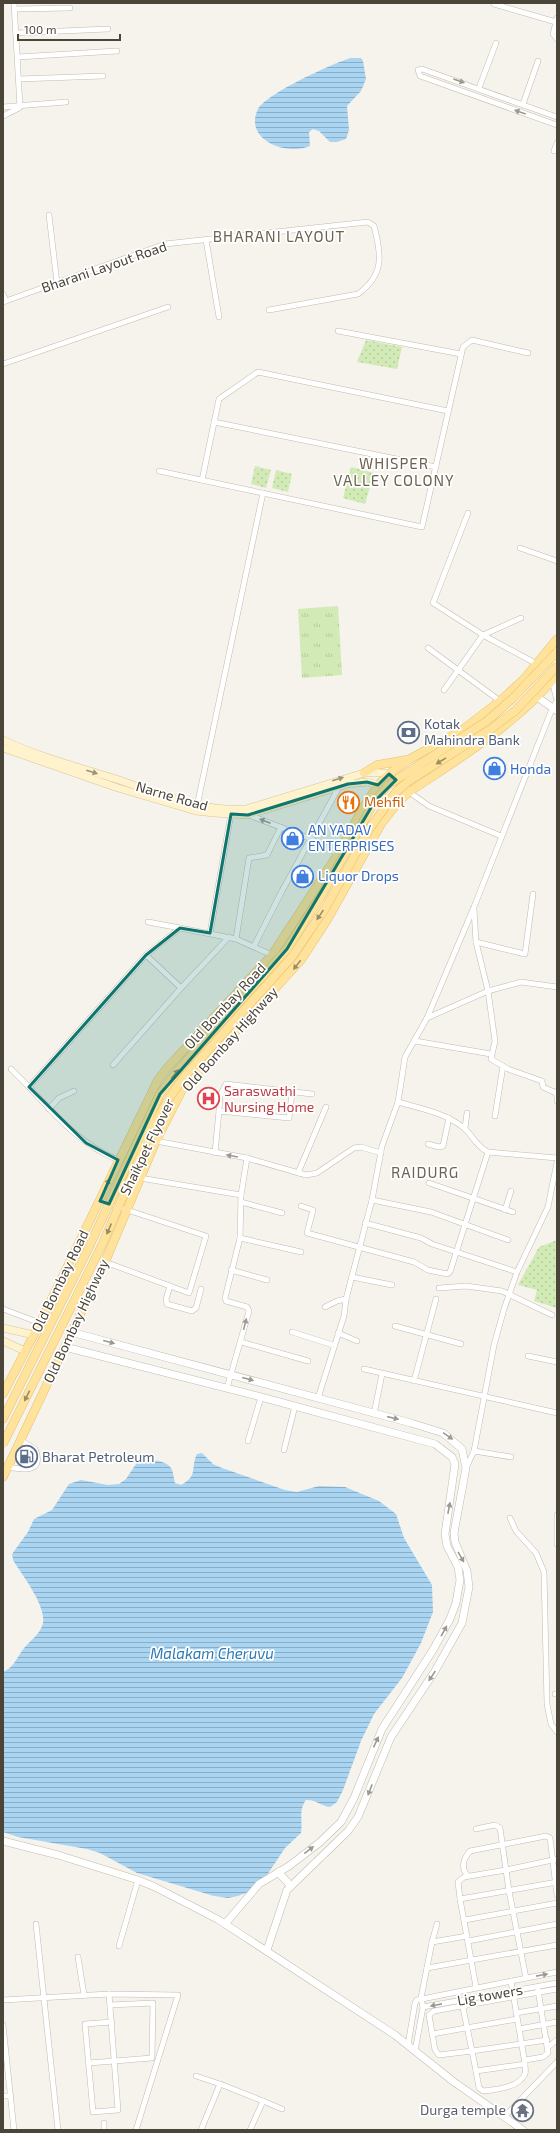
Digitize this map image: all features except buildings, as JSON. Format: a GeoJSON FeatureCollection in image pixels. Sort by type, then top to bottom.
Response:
{"type":"FeatureCollection","features":[{"type":"Feature","properties":{"kind":"main road"},"geometry":{"type":"LineString","coordinates":[[535,663],[557,639]]}},
{"type":"Feature","properties":{"kind":"main road","name":"Shaikpet Flyover"},"geometry":{"type":"LineString","coordinates":[[3,1419],[89,1247],[160,1094],[178,1070],[287,949],[321,896],[375,801],[388,785],[487,721],[512,699],[557,652]]}},
{"type":"Feature","properties":{"kind":"main road","name":"Old Bombay Road"},"geometry":{"type":"LineString","coordinates":[[3,1394],[40,1323],[158,1080],[168,1067],[272,956],[338,854],[363,808],[378,785],[408,760],[461,731],[500,701],[524,679],[535,663]]}},
{"type":"Feature","properties":{"kind":"main road","name":"Shaikpet Flyover"},"geometry":{"type":"LineString","coordinates":[[3,1444],[102,1244],[152,1129],[168,1100],[184,1077],[291,958],[326,907],[370,828],[396,792],[410,780],[491,729],[510,714],[557,666]]}},
{"type":"Feature","properties":{"kind":"main road","name":"Old Bombay Highway"},"geometry":{"type":"LineString","coordinates":[[3,1477],[104,1262],[156,1141],[182,1090],[301,960],[327,920],[381,824],[398,802],[409,792],[501,730],[537,697],[556,675]]}},
{"type":"Feature","properties":{"kind":"main road","name":"Narne Road"},"geometry":{"type":"LineString","coordinates":[[3,740],[61,762],[197,806],[228,810],[246,809],[349,776],[381,771],[390,774]]}},
{"type":"Feature","properties":{"kind":"main road","name":"Narne Road"},"geometry":{"type":"LineString","coordinates":[[3,748],[118,788],[196,810],[231,814],[248,814],[339,786],[366,782],[378,785]]}},
{"type":"Feature","properties":{"kind":"main road"},"geometry":{"type":"LineString","coordinates":[[364,773],[377,765],[408,760]]}},
{"type":"Feature","properties":{"kind":"main road"},"geometry":{"type":"LineString","coordinates":[[390,774],[409,792]]}},
{"type":"Feature","properties":{"kind":"main road"},"geometry":{"type":"LineString","coordinates":[[3,1328],[34,1335]]}},
{"type":"Feature","properties":{"kind":"main road"},"geometry":{"type":"LineString","coordinates":[[3,1341],[25,1351]]}},
{"type":"Feature","properties":{"kind":"street"},"geometry":{"type":"LineString","coordinates":[[494,4],[556,20],[554,34],[557,38]]}},
{"type":"Feature","properties":{"kind":"street"},"geometry":{"type":"LineString","coordinates":[[20,107],[14,6],[70,8]]}},
{"type":"Feature","properties":{"kind":"street"},"geometry":{"type":"LineString","coordinates":[[16,32],[108,30]]}},
{"type":"Feature","properties":{"kind":"street"},"geometry":{"type":"LineString","coordinates":[[479,88],[496,43]]}},
{"type":"Feature","properties":{"kind":"street"},"geometry":{"type":"LineString","coordinates":[[18,57],[117,51]]}},
{"type":"Feature","properties":{"kind":"street"},"geometry":{"type":"LineString","coordinates":[[523,104],[538,61]]}},
{"type":"Feature","properties":{"kind":"street"},"geometry":{"type":"LineString","coordinates":[[557,117],[422,68],[418,70],[420,76],[557,125]]}},
{"type":"Feature","properties":{"kind":"street"},"geometry":{"type":"LineString","coordinates":[[18,79],[103,76]]}},
{"type":"Feature","properties":{"kind":"street"},"geometry":{"type":"LineString","coordinates":[[3,107],[20,107],[66,102]]}},
{"type":"Feature","properties":{"kind":"street"},"geometry":{"type":"LineString","coordinates":[[3,116],[20,107]]}},
{"type":"Feature","properties":{"kind":"street"},"geometry":{"type":"LineString","coordinates":[[554,151],[557,143]]}},
{"type":"Feature","properties":{"kind":"street"},"geometry":{"type":"LineString","coordinates":[[49,215],[57,283]]}},
{"type":"Feature","properties":{"kind":"street","name":"Bharani Layout Road"},"geometry":{"type":"LineString","coordinates":[[4,301],[165,244],[368,222],[374,226],[380,248],[377,274],[369,286],[358,294],[269,310]]}},
{"type":"Feature","properties":{"kind":"street"},"geometry":{"type":"LineString","coordinates":[[206,240],[219,317]]}},
{"type":"Feature","properties":{"kind":"street"},"geometry":{"type":"LineString","coordinates":[[3,294],[4,301]]}},
{"type":"Feature","properties":{"kind":"street"},"geometry":{"type":"LineString","coordinates":[[3,364],[168,307]]}},
{"type":"Feature","properties":{"kind":"street"},"geometry":{"type":"LineString","coordinates":[[338,331],[461,354]]}},
{"type":"Feature","properties":{"kind":"street"},"geometry":{"type":"LineString","coordinates":[[159,471],[422,527],[463,347],[472,340],[528,353]]}},
{"type":"Feature","properties":{"kind":"street"},"geometry":{"type":"LineString","coordinates":[[202,480],[219,399],[258,372],[448,411]]}},
{"type":"Feature","properties":{"kind":"street"},"geometry":{"type":"LineString","coordinates":[[214,422],[436,467]]}},
{"type":"Feature","properties":{"kind":"street"},"geometry":{"type":"LineString","coordinates":[[197,806],[263,493]]}},
{"type":"Feature","properties":{"kind":"street"},"geometry":{"type":"LineString","coordinates":[[468,513],[433,603],[483,636],[535,663]]}},
{"type":"Feature","properties":{"kind":"street"},"geometry":{"type":"LineString","coordinates":[[520,548],[557,561]]}},
{"type":"Feature","properties":{"kind":"street"},"geometry":{"type":"LineString","coordinates":[[444,690],[483,636],[521,618]]}},
{"type":"Feature","properties":{"kind":"street"},"geometry":{"type":"LineString","coordinates":[[428,648],[500,701]]}},
{"type":"Feature","properties":{"kind":"street"},"geometry":{"type":"LineString","coordinates":[[556,675],[554,684],[557,697]]}},
{"type":"Feature","properties":{"kind":"street"},"geometry":{"type":"LineString","coordinates":[[537,697],[554,710]]}},
{"type":"Feature","properties":{"kind":"street"},"geometry":{"type":"LineString","coordinates":[[318,1398],[333,1345],[344,1316],[346,1299],[372,1200],[381,1153],[398,1102],[405,1057],[427,1018],[474,907],[501,836],[557,701]]}},
{"type":"Feature","properties":{"kind":"street"},"geometry":{"type":"LineString","coordinates":[[254,946],[339,786]]}},
{"type":"Feature","properties":{"kind":"street"},"geometry":{"type":"LineString","coordinates":[[409,792],[429,806],[501,836]]}},
{"type":"Feature","properties":{"kind":"street"},"geometry":{"type":"LineString","coordinates":[[210,933],[231,814]]}},
{"type":"Feature","properties":{"kind":"street"},"geometry":{"type":"LineString","coordinates":[[248,814],[311,839],[338,854]]}},
{"type":"Feature","properties":{"kind":"street"},"geometry":{"type":"LineString","coordinates":[[236,939],[249,858],[267,855],[281,827]]}},
{"type":"Feature","properties":{"kind":"street"},"geometry":{"type":"LineString","coordinates":[[476,942],[525,954],[533,894]]}},
{"type":"Feature","properties":{"kind":"street"},"geometry":{"type":"LineString","coordinates":[[474,907],[476,942],[488,991],[495,1041],[491,1059],[503,1066],[542,1081],[543,1088],[557,1091],[557,1101]]}},
{"type":"Feature","properties":{"kind":"street"},"geometry":{"type":"LineString","coordinates":[[148,922],[229,937],[254,946],[272,956]]}},
{"type":"Feature","properties":{"kind":"street"},"geometry":{"type":"LineString","coordinates":[[29,1087],[146,955],[180,928]]}},
{"type":"Feature","properties":{"kind":"street"},"geometry":{"type":"LineString","coordinates":[[113,1065],[229,937]]}},
{"type":"Feature","properties":{"kind":"street"},"geometry":{"type":"LineString","coordinates":[[146,955],[182,988]]}},
{"type":"Feature","properties":{"kind":"street"},"geometry":{"type":"LineString","coordinates":[[427,1018],[488,991],[521,982],[557,987]]}},
{"type":"Feature","properties":{"kind":"street"},"geometry":{"type":"LineString","coordinates":[[414,1041],[491,1054]]}},
{"type":"Feature","properties":{"kind":"street"},"geometry":{"type":"LineString","coordinates":[[495,1116],[503,1066]]}},
{"type":"Feature","properties":{"kind":"street"},"geometry":{"type":"LineString","coordinates":[[11,1069],[49,1109],[86,1143],[118,1160]]}},
{"type":"Feature","properties":{"kind":"street"},"geometry":{"type":"LineString","coordinates":[[215,1153],[220,1096],[226,1084],[292,1093],[312,1094]]}},
{"type":"Feature","properties":{"kind":"street"},"geometry":{"type":"LineString","coordinates":[[49,1109],[59,1098],[74,1091]]}},
{"type":"Feature","properties":{"kind":"street"},"geometry":{"type":"LineString","coordinates":[[219,1111],[289,1118],[292,1093]]}},
{"type":"Feature","properties":{"kind":"street"},"geometry":{"type":"LineString","coordinates":[[398,1102],[449,1118],[464,1128],[480,1147],[488,1152],[557,1158]]}},
{"type":"Feature","properties":{"kind":"street"},"geometry":{"type":"LineString","coordinates":[[298,1173],[326,1107]]}},
{"type":"Feature","properties":{"kind":"street"},"geometry":{"type":"LineString","coordinates":[[464,1128],[467,1113]]}},
{"type":"Feature","properties":{"kind":"street"},"geometry":{"type":"LineString","coordinates":[[428,1144],[440,1147],[443,1146],[449,1118]]}},
{"type":"Feature","properties":{"kind":"street"},"geometry":{"type":"LineString","coordinates":[[156,1141],[247,1158],[306,1175],[317,1172],[354,1148],[361,1147],[381,1153]]}},
{"type":"Feature","properties":{"kind":"street"},"geometry":{"type":"LineString","coordinates":[[301,1206],[313,1210],[307,1233],[414,1262],[428,1270],[445,1274],[450,1272],[488,1152]]}},
{"type":"Feature","properties":{"kind":"street"},"geometry":{"type":"LineString","coordinates":[[227,1388],[249,1310],[247,1307],[226,1300],[231,1270],[240,1238],[241,1195],[247,1158]]}},
{"type":"Feature","properties":{"kind":"street"},"geometry":{"type":"LineString","coordinates":[[267,1950],[287,1890],[348,1831],[358,1817],[391,1737],[435,1671],[462,1623],[468,1604],[468,1580],[465,1562],[455,1542],[454,1533],[466,1468],[474,1450],[494,1345],[509,1294],[517,1272],[548,1207],[557,1165]]}},
{"type":"Feature","properties":{"kind":"street"},"geometry":{"type":"LineString","coordinates":[[140,1178],[241,1195]]}},
{"type":"Feature","properties":{"kind":"street"},"geometry":{"type":"LineString","coordinates":[[428,1183],[513,1212]]}},
{"type":"Feature","properties":{"kind":"street"},"geometry":{"type":"LineString","coordinates":[[505,1210],[511,1191]]}},
{"type":"Feature","properties":{"kind":"street"},"geometry":{"type":"LineString","coordinates":[[372,1200],[431,1212],[508,1240]]}},
{"type":"Feature","properties":{"kind":"street"},"geometry":{"type":"LineString","coordinates":[[100,1201],[206,1236],[189,1293],[104,1262]]}},
{"type":"Feature","properties":{"kind":"street"},"geometry":{"type":"LineString","coordinates":[[241,1202],[282,1213]]}},
{"type":"Feature","properties":{"kind":"street"},"geometry":{"type":"LineString","coordinates":[[365,1223],[422,1238],[432,1244],[517,1272]]}},
{"type":"Feature","properties":{"kind":"street"},"geometry":{"type":"LineString","coordinates":[[240,1238],[301,1252]]}},
{"type":"Feature","properties":{"kind":"street"},"geometry":{"type":"LineString","coordinates":[[231,1270],[267,1280]]}},
{"type":"Feature","properties":{"kind":"street"},"geometry":{"type":"LineString","coordinates":[[352,1278],[392,1285]]}},
{"type":"Feature","properties":{"kind":"street"},"geometry":{"type":"LineString","coordinates":[[170,1286],[166,1299],[167,1304],[192,1311],[196,1308],[202,1288]]}},
{"type":"Feature","properties":{"kind":"street"},"geometry":{"type":"LineString","coordinates":[[439,1288],[466,1286],[509,1294],[552,1315]]}},
{"type":"Feature","properties":{"kind":"street"},"geometry":{"type":"LineString","coordinates":[[325,1307],[337,1301],[346,1299]]}},
{"type":"Feature","properties":{"kind":"street"},"geometry":{"type":"LineString","coordinates":[[414,1381],[436,1299]]}},
{"type":"Feature","properties":{"kind":"street"},"geometry":{"type":"LineString","coordinates":[[3,1309],[40,1323]]}},
{"type":"Feature","properties":{"kind":"street"},"geometry":{"type":"LineString","coordinates":[[395,1326],[426,1336],[461,1344]]}},
{"type":"Feature","properties":{"kind":"street"},"geometry":{"type":"LineString","coordinates":[[71,1332],[442,1433],[462,1449],[466,1468]]}},
{"type":"Feature","properties":{"kind":"street"},"geometry":{"type":"LineString","coordinates":[[292,1332],[333,1345]]}},
{"type":"Feature","properties":{"kind":"street"},"geometry":{"type":"LineString","coordinates":[[338,1333],[357,1341]]}},
{"type":"Feature","properties":{"kind":"street"},"geometry":{"type":"LineString","coordinates":[[241,1342],[308,1361]]}},
{"type":"Feature","properties":{"kind":"street"},"geometry":{"type":"LineString","coordinates":[[65,1347],[227,1388],[435,1444],[446,1452],[455,1464],[445,1534],[447,1546],[458,1567],[460,1593],[450,1619],[433,1650],[382,1729],[354,1798],[341,1822],[319,1843],[289,1866],[259,1884],[225,1924]]}},
{"type":"Feature","properties":{"kind":"street"},"geometry":{"type":"LineString","coordinates":[[528,1356],[557,1362]]}},
{"type":"Feature","properties":{"kind":"street"},"geometry":{"type":"LineString","coordinates":[[364,1369],[557,1413]]}},
{"type":"Feature","properties":{"kind":"street"},"geometry":{"type":"LineString","coordinates":[[374,1414],[382,1374]]}},
{"type":"Feature","properties":{"kind":"street"},"geometry":{"type":"LineString","coordinates":[[248,1441],[261,1397]]}},
{"type":"Feature","properties":{"kind":"street"},"geometry":{"type":"LineString","coordinates":[[284,1450],[295,1406]]}},
{"type":"Feature","properties":{"kind":"street"},"geometry":{"type":"LineString","coordinates":[[8,1467],[25,1470],[35,1465],[37,1461],[35,1449],[20,1440]]}},
{"type":"Feature","properties":{"kind":"street"},"geometry":{"type":"LineString","coordinates":[[474,1450],[511,1457]]}},
{"type":"Feature","properties":{"kind":"street"},"geometry":{"type":"LineString","coordinates":[[557,1515],[557,1544]]}},
{"type":"Feature","properties":{"kind":"street"},"geometry":{"type":"LineString","coordinates":[[510,1518],[516,1531],[536,1553],[544,1572],[547,1704],[551,1724],[557,1732]]}},
{"type":"Feature","properties":{"kind":"street"},"geometry":{"type":"LineString","coordinates":[[445,1534],[454,1533]]}},
{"type":"Feature","properties":{"kind":"street"},"geometry":{"type":"LineString","coordinates":[[460,1580],[468,1580]]}},
{"type":"Feature","properties":{"kind":"street"},"geometry":{"type":"LineString","coordinates":[[341,1822],[348,1831]]}},
{"type":"Feature","properties":{"kind":"street"},"geometry":{"type":"LineString","coordinates":[[476,1829],[498,1825],[503,1845],[509,1891],[526,1978]]}},
{"type":"Feature","properties":{"kind":"street"},"geometry":{"type":"LineString","coordinates":[[468,1876],[465,1873],[463,1865],[465,1856],[470,1851],[546,1836],[550,1838],[555,1859],[557,1895]]}},
{"type":"Feature","properties":{"kind":"street"},"geometry":{"type":"LineString","coordinates":[[3,1842],[65,1857],[138,1880],[181,1899],[267,1950],[408,2045],[454,2082],[505,2116],[523,2130]]}},
{"type":"Feature","properties":{"kind":"street"},"geometry":{"type":"LineString","coordinates":[[476,1987],[458,1882],[468,1876],[506,1870],[555,1859]]}},
{"type":"Feature","properties":{"kind":"street"},"geometry":{"type":"LineString","coordinates":[[278,1872],[291,1886]]}},
{"type":"Feature","properties":{"kind":"street"},"geometry":{"type":"LineString","coordinates":[[118,1946],[138,1880]]}},
{"type":"Feature","properties":{"kind":"street"},"geometry":{"type":"LineString","coordinates":[[460,1899],[556,1882]]}},
{"type":"Feature","properties":{"kind":"street"},"geometry":{"type":"LineString","coordinates":[[465,1920],[557,1903]]}},
{"type":"Feature","properties":{"kind":"street"},"geometry":{"type":"LineString","coordinates":[[36,1924],[58,2130]]}},
{"type":"Feature","properties":{"kind":"street"},"geometry":{"type":"LineString","coordinates":[[415,2051],[423,2007],[421,1998],[437,1924]]}},
{"type":"Feature","properties":{"kind":"street"},"geometry":{"type":"LineString","coordinates":[[432,1942],[517,1932],[557,1924]]}},
{"type":"Feature","properties":{"kind":"street"},"geometry":{"type":"LineString","coordinates":[[427,1968],[557,1945]]}},
{"type":"Feature","properties":{"kind":"street"},"geometry":{"type":"LineString","coordinates":[[78,1957],[84,1995]]}},
{"type":"Feature","properties":{"kind":"street"},"geometry":{"type":"LineString","coordinates":[[408,2045],[415,2003],[421,1998],[557,1972]]}},
{"type":"Feature","properties":{"kind":"street"},"geometry":{"type":"LineString","coordinates":[[462,2003],[480,2088],[486,2090],[509,2086],[520,2080],[525,2074],[525,2062],[510,1981]]}},
{"type":"Feature","properties":{"kind":"street","name":"Lig towers"},"geometry":{"type":"LineString","coordinates":[[537,1990],[557,1983]]}},
{"type":"Feature","properties":{"kind":"street"},"geometry":{"type":"LineString","coordinates":[[547,2040],[438,2055],[436,2054],[432,2034],[430,2013],[462,2003],[537,1990],[557,1989]]}},
{"type":"Feature","properties":{"kind":"street"},"geometry":{"type":"LineString","coordinates":[[476,2071],[525,2062],[547,2055],[547,2040],[537,1990]]}},
{"type":"Feature","properties":{"kind":"street"},"geometry":{"type":"LineString","coordinates":[[3,2000],[110,1994],[178,1995],[136,2130]]}},
{"type":"Feature","properties":{"kind":"street"},"geometry":{"type":"LineString","coordinates":[[110,1994],[110,2005],[112,2022],[118,2110],[93,2112],[85,2024],[112,2022]]}},
{"type":"Feature","properties":{"kind":"street"},"geometry":{"type":"LineString","coordinates":[[89,2063],[152,2058],[153,2002],[110,2005]]}},
{"type":"Feature","properties":{"kind":"street","name":"Lig towers"},"geometry":{"type":"LineString","coordinates":[[423,2007],[462,2003]]}},
{"type":"Feature","properties":{"kind":"street"},"geometry":{"type":"LineString","coordinates":[[432,2034],[467,2028],[557,2006]]}},
{"type":"Feature","properties":{"kind":"street"},"geometry":{"type":"LineString","coordinates":[[519,2029],[557,2022]]}},
{"type":"Feature","properties":{"kind":"street"},"geometry":{"type":"LineString","coordinates":[[3,2025],[4,2048],[14,2130]]}},
{"type":"Feature","properties":{"kind":"street"},"geometry":{"type":"LineString","coordinates":[[548,2047],[557,2040]]}},
{"type":"Feature","properties":{"kind":"street"},"geometry":{"type":"LineString","coordinates":[[505,2116],[557,2062]]}},
{"type":"Feature","properties":{"kind":"street"},"geometry":{"type":"LineString","coordinates":[[196,2076],[282,2109]]}},
{"type":"Feature","properties":{"kind":"street"},"geometry":{"type":"LineString","coordinates":[[201,2130],[220,2084]]}},
{"type":"Feature","properties":{"kind":"street"},"geometry":{"type":"LineString","coordinates":[[3,2096],[11,2096]]}},
{"type":"Feature","properties":{"kind":"street"},"geometry":{"type":"LineString","coordinates":[[250,2130],[263,2101]]}},
{"type":"Feature","properties":{"kind":"street"},"geometry":{"type":"LineString","coordinates":[[104,2123],[104,2130]]}},
{"type":"Feature","properties":{"kind":"highlighted area"},"geometry":{"type":"Polygon","coordinates":[[[389,774],[396,780],[375,801],[287,949],[160,1094],[109,1204],[100,1201],[118,1160],[86,1143],[29,1087],[146,955],[180,928],[210,933],[231,814],[248,815],[348,784],[367,782],[378,785],[389,774]]]}},
{"type":"Feature","properties":{"kind":"green space"},"geometry":{"type":"Polygon","coordinates":[[[366,340],[402,347],[397,369],[357,362],[366,340]]]}},
{"type":"Feature","properties":{"kind":"green space"},"geometry":{"type":"Polygon","coordinates":[[[255,466],[271,470],[266,488],[251,484],[255,466]]]}},
{"type":"Feature","properties":{"kind":"green space"},"geometry":{"type":"Polygon","coordinates":[[[351,467],[374,473],[365,504],[343,498],[351,467]]]}},
{"type":"Feature","properties":{"kind":"green space"},"geometry":{"type":"Polygon","coordinates":[[[276,470],[292,474],[288,492],[272,488],[276,470]]]}},
{"type":"Feature","properties":{"kind":"green space"},"geometry":{"type":"Polygon","coordinates":[[[338,606],[342,675],[302,678],[298,609],[338,606]]]}},
{"type":"Feature","properties":{"kind":"green space"},"geometry":{"type":"Polygon","coordinates":[[[557,1240],[557,1308],[534,1301],[537,1290],[518,1285],[539,1247],[557,1240]]]}},
{"type":"Feature","properties":{"kind":"water"},"geometry":{"type":"Polygon","coordinates":[[[351,58],[361,58],[363,61],[366,79],[361,91],[347,106],[349,130],[346,139],[337,142],[330,142],[319,131],[313,129],[309,132],[310,146],[301,149],[290,149],[279,147],[262,137],[257,129],[255,120],[258,109],[273,95],[330,66],[351,58]]]}},
{"type":"Feature","properties":{"kind":"water","name":"Malakam Cheruvu"},"geometry":{"type":"Polygon","coordinates":[[[202,1453],[213,1464],[285,1490],[297,1492],[319,1486],[345,1487],[379,1501],[396,1514],[404,1538],[432,1585],[433,1612],[421,1643],[402,1678],[374,1714],[361,1741],[337,1802],[330,1807],[306,1800],[301,1812],[301,1833],[285,1848],[267,1875],[251,1891],[228,1898],[214,1896],[137,1873],[100,1853],[87,1849],[18,1837],[3,1832],[3,1672],[13,1664],[22,1650],[38,1633],[43,1623],[41,1608],[37,1599],[13,1560],[12,1554],[28,1532],[34,1519],[52,1510],[69,1484],[81,1480],[108,1485],[119,1484],[126,1479],[138,1461],[151,1460],[168,1465],[172,1469],[175,1483],[181,1485],[190,1478],[197,1454],[202,1453]]]}},
{"type":"Feature","properties":{"kind":"place","name":"Kotak Mahindra Bank"},"geometry":{"type":"Point","coordinates":[408,732]}},
{"type":"Feature","properties":{"kind":"place","name":"Honda"},"geometry":{"type":"Point","coordinates":[495,769]}},
{"type":"Feature","properties":{"kind":"place","name":"Mehfil"},"geometry":{"type":"Point","coordinates":[348,802]}},
{"type":"Feature","properties":{"kind":"place","name":"AN YADAV ENTERPRISES"},"geometry":{"type":"Point","coordinates":[293,838]}},
{"type":"Feature","properties":{"kind":"place","name":"Liquor Drops"},"geometry":{"type":"Point","coordinates":[303,876]}},
{"type":"Feature","properties":{"kind":"place","name":"Saraswathi Nursing Home"},"geometry":{"type":"Point","coordinates":[209,1099]}},
{"type":"Feature","properties":{"kind":"place","name":"Bharat Petroleum"},"geometry":{"type":"Point","coordinates":[26,1457]}},
{"type":"Feature","properties":{"kind":"place","name":"Durga temple"},"geometry":{"type":"Point","coordinates":[522,2110]}},
{"type":"Feature","properties":{"kind":"district","name":"BHARANI LAYOUT"},"geometry":{"type":"Point","coordinates":[279,237]}},
{"type":"Feature","properties":{"kind":"district","name":"WHISPER VALLEY COLONY"},"geometry":{"type":"Point","coordinates":[394,472]}},
{"type":"Feature","properties":{"kind":"district","name":"RAIDURG"},"geometry":{"type":"Point","coordinates":[425,1173]}}]}
